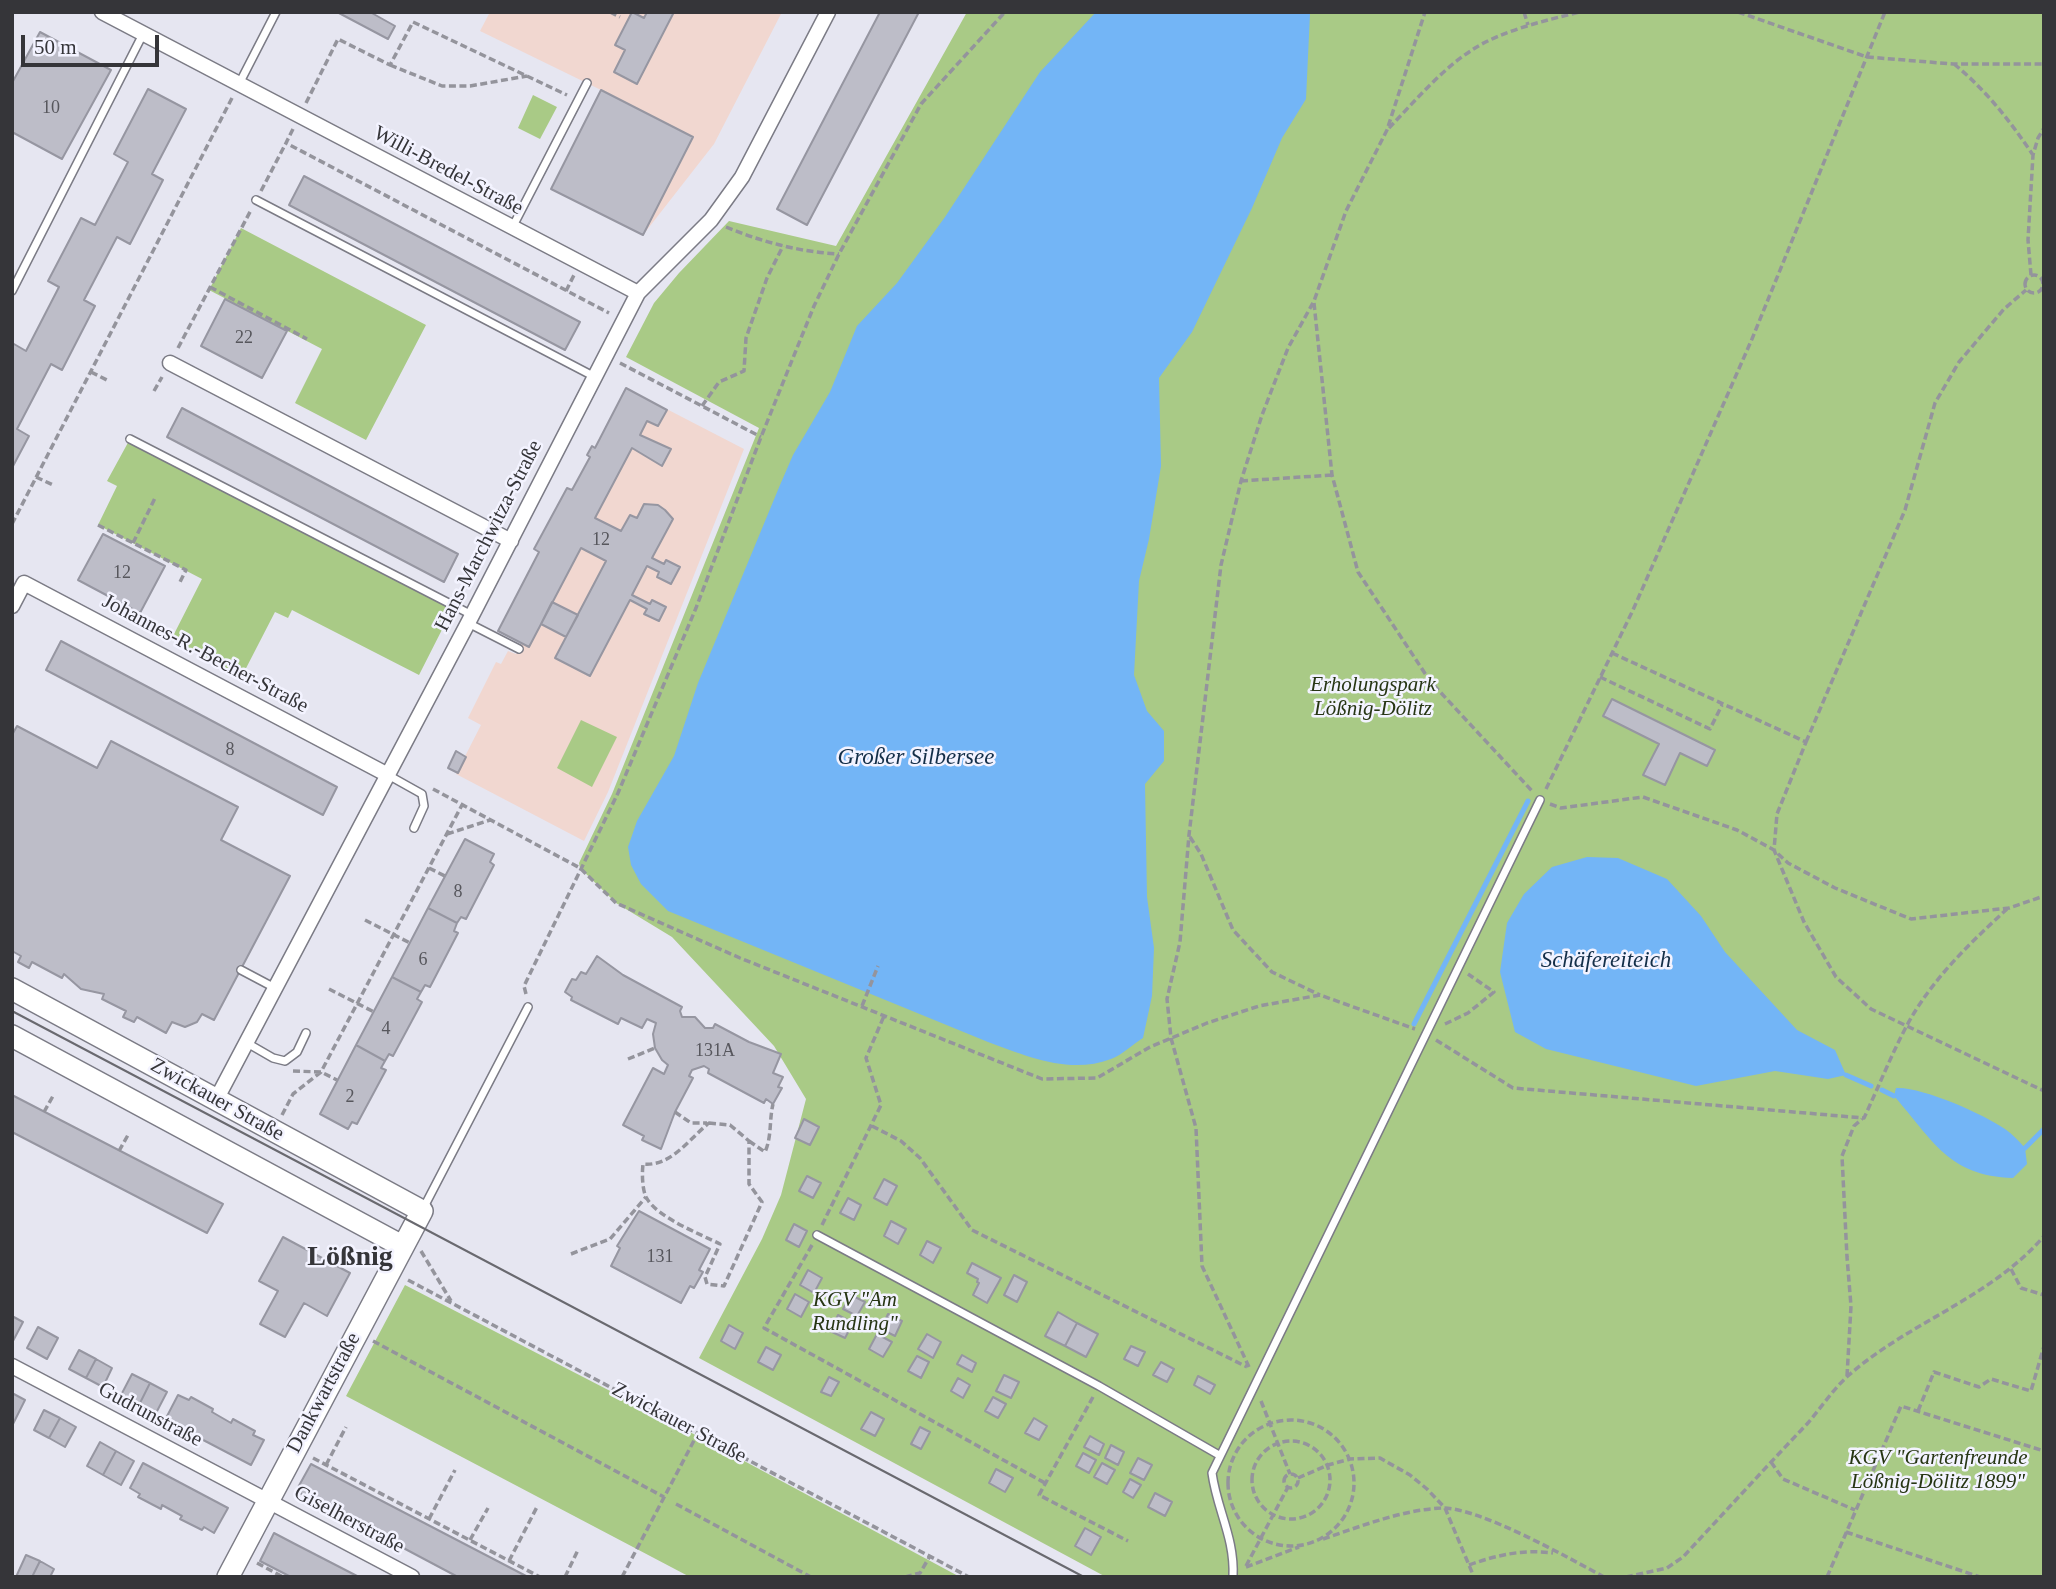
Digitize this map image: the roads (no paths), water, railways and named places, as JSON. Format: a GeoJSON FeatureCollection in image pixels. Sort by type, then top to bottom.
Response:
{"type":"FeatureCollection","features":[{"type":"Feature","properties":{"kind":"main road","name":"Zwickauer Straße"},"geometry":{"type":"LineString","coordinates":[[12,989],[422,1211]]}},
{"type":"Feature","properties":{"kind":"main road","name":"Zwickauer Straße"},"geometry":{"type":"LineString","coordinates":[[12,1036],[406,1239]]}},
{"type":"Feature","properties":{"kind":"main road","name":"Dankwartstraße"},"geometry":{"type":"LineString","coordinates":[[228,1577],[422,1211]]}},
{"type":"Feature","properties":{"kind":"street","name":"Willi-Bredel-Straße"},"geometry":{"type":"LineString","coordinates":[[102,12],[638,293]]}},
{"type":"Feature","properties":{"kind":"street","name":"Hans-Marchwitza-Straße"},"geometry":{"type":"LineString","coordinates":[[216,1100],[511,541],[638,293],[711,220],[742,177],[828,12]]}},
{"type":"Feature","properties":{"kind":"street"},"geometry":{"type":"LineString","coordinates":[[170,363],[511,541]]}},
{"type":"Feature","properties":{"kind":"street","name":"Johannes-R.-Becher-Straße"},"geometry":{"type":"LineString","coordinates":[[12,606],[24,583],[388,775]]}},
{"type":"Feature","properties":{"kind":"street","name":"Gudrunstraße"},"geometry":{"type":"LineString","coordinates":[[12,1366],[268,1501]]}},
{"type":"Feature","properties":{"kind":"street","name":"Giselherstraße"},"geometry":{"type":"LineString","coordinates":[[268,1501],[412,1577]]}},
{"type":"Feature","properties":{"kind":"lane"},"geometry":{"type":"LineString","coordinates":[[239,84],[276,12]]}},
{"type":"Feature","properties":{"kind":"lane"},"geometry":{"type":"LineString","coordinates":[[12,291],[143,34]]}},
{"type":"Feature","properties":{"kind":"lane"},"geometry":{"type":"LineString","coordinates":[[512,228],[587,83]]}},
{"type":"Feature","properties":{"kind":"lane"},"geometry":{"type":"LineString","coordinates":[[256,200],[595,377]]}},
{"type":"Feature","properties":{"kind":"lane"},"geometry":{"type":"LineString","coordinates":[[130,439],[470,619],[519,649]]}},
{"type":"Feature","properties":{"kind":"lane"},"geometry":{"type":"LineString","coordinates":[[388,775],[422,794],[425,806],[414,828]]}},
{"type":"Feature","properties":{"kind":"lane"},"geometry":{"type":"LineString","coordinates":[[1233,1577],[1234,1558],[1229,1530],[1214,1492],[1212,1474],[1219,1455],[1540,800]]}},
{"type":"Feature","properties":{"kind":"lane"},"geometry":{"type":"LineString","coordinates":[[241,970],[275,988]]}},
{"type":"Feature","properties":{"kind":"lane"},"geometry":{"type":"LineString","coordinates":[[422,1211],[528,1007]]}},
{"type":"Feature","properties":{"kind":"lane"},"geometry":{"type":"LineString","coordinates":[[246,1043],[273,1058],[285,1061],[297,1052],[306,1033]]}},
{"type":"Feature","properties":{"kind":"lane"},"geometry":{"type":"LineString","coordinates":[[817,1236],[1099,1386],[1219,1455]]}},
{"type":"Feature","properties":{"kind":"water","name":"Großer Silbersee"},"geometry":{"type":"Polygon","coordinates":[[[1096,12],[1310,14],[1306,99],[1282,138],[1252,208],[1192,332],[1159,378],[1161,466],[1139,581],[1134,675],[1147,711],[1164,731],[1164,761],[1145,784],[1147,897],[1154,948],[1152,996],[1143,1038],[1111,1059],[1080,1065],[1048,1062],[988,1042],[668,911],[641,884],[631,865],[628,847],[637,821],[674,756],[698,683],[793,455],[830,392],[857,326],[897,283],[945,217],[1040,72],[1096,12]]]}},
{"type":"Feature","properties":{"kind":"water","name":"Schäfereiteich"},"geometry":{"type":"Polygon","coordinates":[[[1587,857],[1618,858],[1667,879],[1701,916],[1725,952],[1797,1030],[1835,1050],[1846,1075],[1828,1079],[1775,1071],[1696,1086],[1546,1049],[1515,1032],[1500,972],[1507,923],[1524,894],[1552,867],[1587,857]]]}},
{"type":"Feature","properties":{"kind":"water"},"geometry":{"type":"Polygon","coordinates":[[[1896,1088],[1935,1096],[1995,1123],[2025,1148],[2027,1164],[2013,1178],[1972,1171],[1957,1163],[1932,1141],[1894,1096],[1896,1088]]]}},
{"type":"Feature","properties":{"kind":"waterway"},"geometry":{"type":"LineString","coordinates":[[1414,1024],[1528,801]]}},
{"type":"Feature","properties":{"kind":"waterway"},"geometry":{"type":"LineString","coordinates":[[1846,1075],[1871,1086]]}},
{"type":"Feature","properties":{"kind":"waterway"},"geometry":{"type":"LineString","coordinates":[[1882,1090],[1894,1096]]}},
{"type":"Feature","properties":{"kind":"waterway"},"geometry":{"type":"LineString","coordinates":[[2025,1148],[2044,1129]]}},
{"type":"Feature","properties":{"kind":"tram line"},"geometry":{"type":"LineString","coordinates":[[12,1011],[1084,1577]]}},
{"type":"Feature","properties":{"kind":"district","name":"Lößnig"},"geometry":{"type":"Point","coordinates":[350,1258]}},
{"type":"Feature","properties":{"kind":"park label","name":"Erholungspark Lößnig-Dölitz"},"geometry":{"type":"Point","coordinates":[1373,697]}},
{"type":"Feature","properties":{"kind":"park label","name":"KGV \"Am Rundling\""},"geometry":{"type":"Point","coordinates":[855,1312]}},
{"type":"Feature","properties":{"kind":"park label","name":"KGV \"Gartenfreunde Lößnig-Dölitz 1899\""},"geometry":{"type":"Point","coordinates":[1938,1470]}}]}
